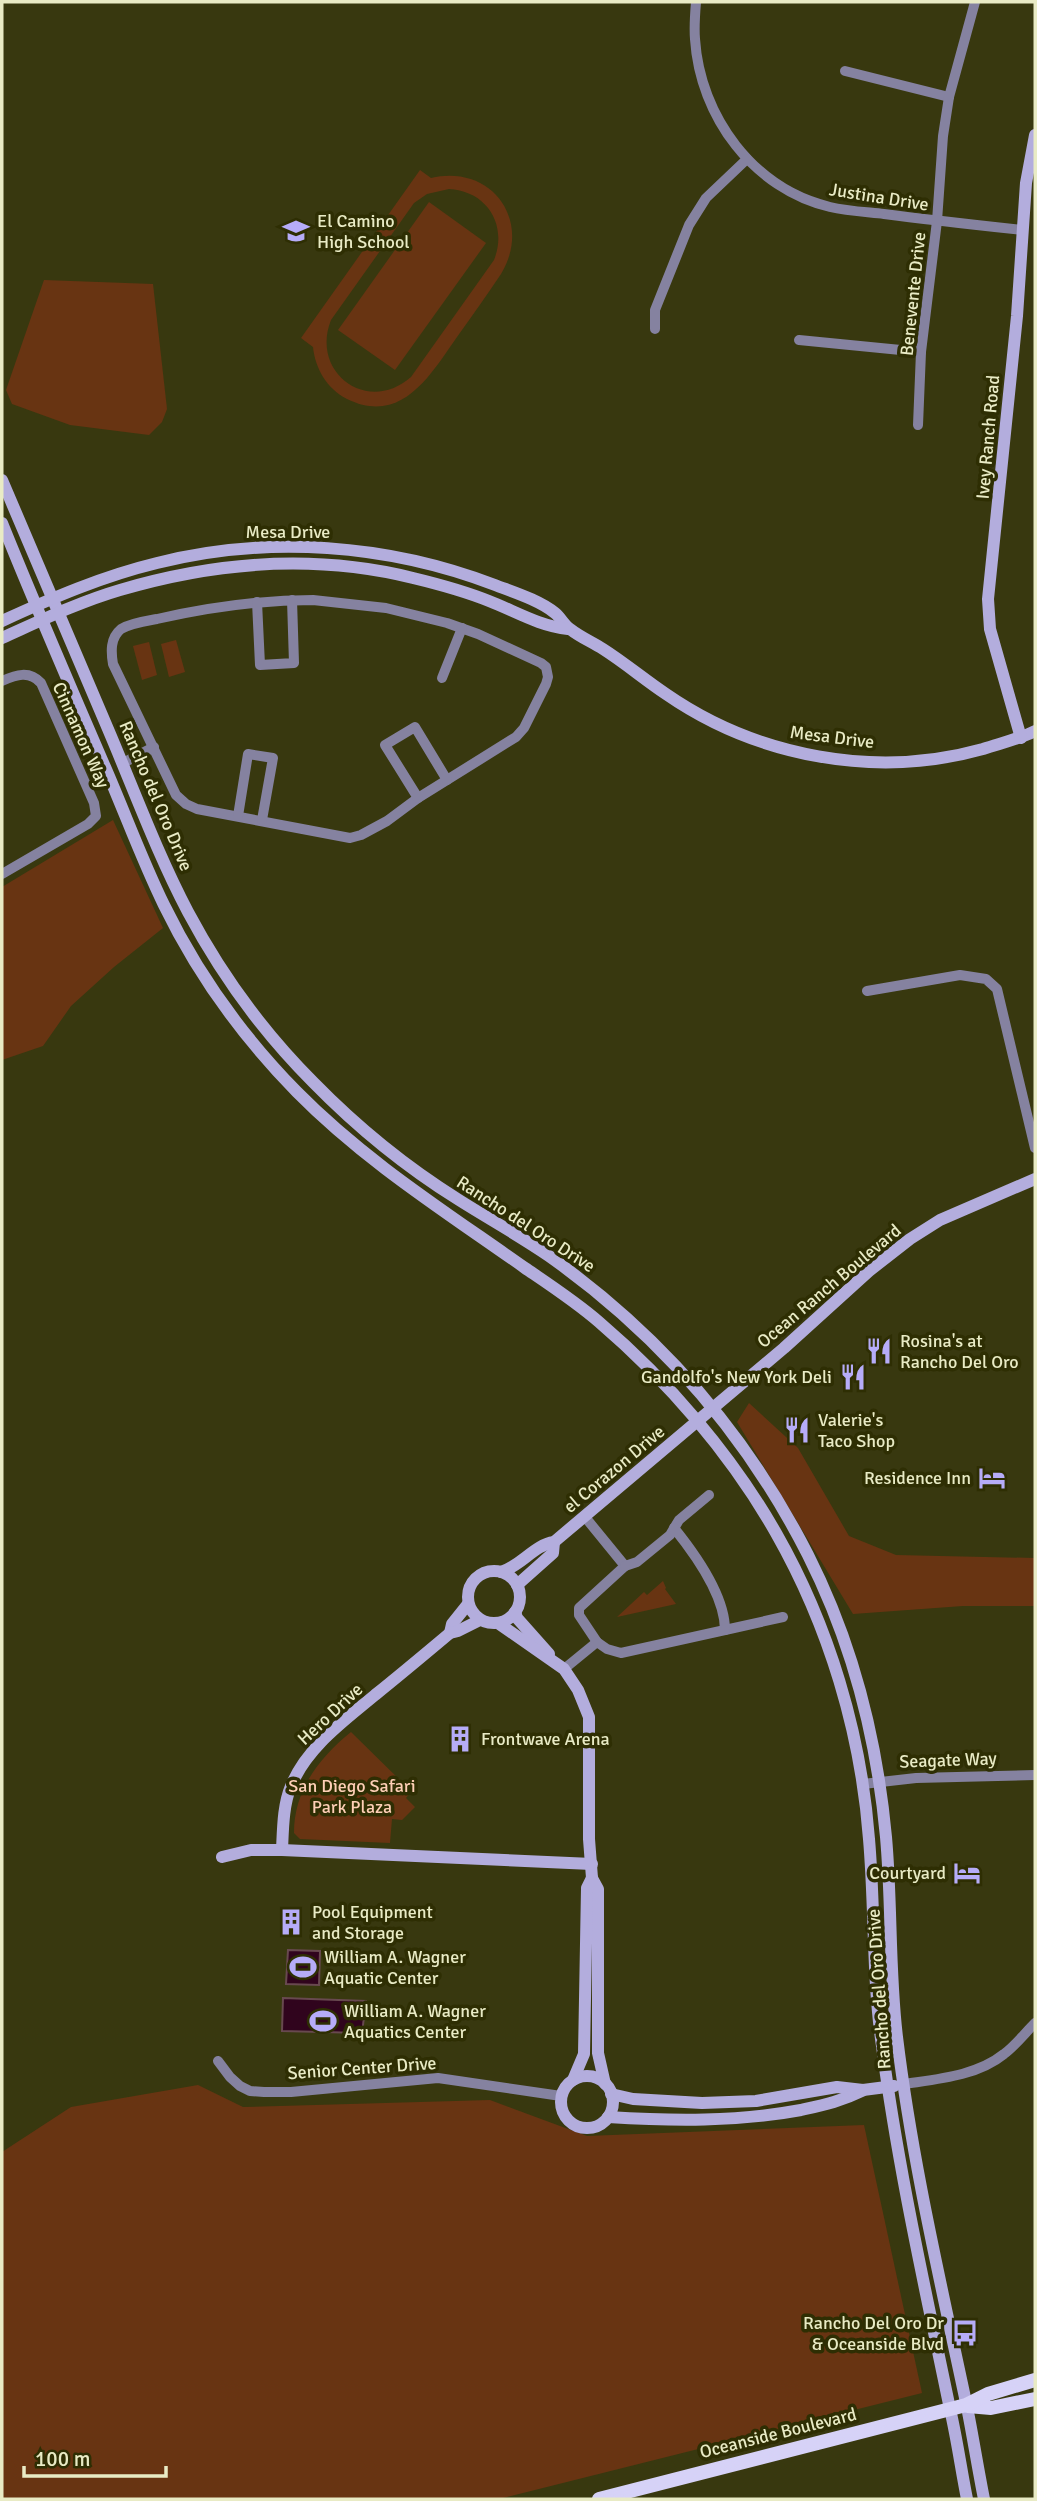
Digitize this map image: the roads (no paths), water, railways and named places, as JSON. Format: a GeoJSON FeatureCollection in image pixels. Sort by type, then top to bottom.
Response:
{"type":"FeatureCollection","features":[{"type":"Feature","properties":{"kind":"main road","name":"Ivey Ranch Road"},"geometry":{"type":"LineString","coordinates":[[1021,738],[990,629],[988,598],[1017,316],[1026,183],[1035,135]]}},
{"type":"Feature","properties":{"kind":"main road","name":"Rancho del Oro Drive"},"geometry":{"type":"LineString","coordinates":[[2,480],[189,914],[255,1014],[314,1083],[348,1116],[418,1173],[545,1253],[601,1296],[670,1358],[747,1452],[807,1554],[838,1626],[862,1699],[879,1782],[886,1836],[895,2018],[904,2084],[930,2236],[984,2499]]}},
{"type":"Feature","properties":{"kind":"main road","name":"Rancho del Oro Drive"},"geometry":{"type":"LineString","coordinates":[[2,523],[166,910],[196,963],[243,1029],[278,1071],[368,1157],[600,1322],[659,1379],[697,1422],[750,1492],[796,1571],[836,1673],[859,1761],[869,1838],[877,2006],[888,2087],[914,2239],[967,2499]]}},
{"type":"Feature","properties":{"kind":"main road","name":"Mesa Drive"},"geometry":{"type":"LineString","coordinates":[[2,621],[118,574],[199,554],[259,548],[333,548],[372,552],[417,561],[495,584],[555,613],[568,629],[601,648],[667,695],[713,723],[775,747],[806,755],[864,762],[916,761],[970,752],[1021,738],[1035,731]]}},
{"type":"Feature","properties":{"kind":"main road","name":"Mesa Drive"},"geometry":{"type":"LineString","coordinates":[[2,638],[117,591],[205,570],[279,563],[332,564],[410,577],[488,601],[549,627],[568,629]]}},
{"type":"Feature","properties":{"kind":"main road"},"geometry":{"type":"LineString","coordinates":[[90,733],[110,758],[123,763]]}},
{"type":"Feature","properties":{"kind":"main road"},"geometry":{"type":"LineString","coordinates":[[108,773],[117,774],[148,824]]}},
{"type":"Feature","properties":{"kind":"main road","name":"Ocean Ranch Boulevard"},"geometry":{"type":"LineString","coordinates":[[697,1422],[869,1271],[910,1239],[940,1220],[1035,1179]]}},
{"type":"Feature","properties":{"kind":"main road","name":"el Corazon Drive"},"geometry":{"type":"LineString","coordinates":[[501,1572],[509,1570],[545,1544],[554,1542],[697,1422]]}},
{"type":"Feature","properties":{"kind":"main road","name":"el Corazon Drive"},"geometry":{"type":"LineString","coordinates":[[517,1585],[553,1552],[554,1542]]}},
{"type":"Feature","properties":{"kind":"main road"},"geometry":{"type":"LineString","coordinates":[[498,1623],[505,1621],[515,1612],[520,1599],[517,1585],[513,1579],[501,1572],[486,1572],[474,1579],[468,1590],[468,1604],[475,1615],[498,1623],[559,1666]]}},
{"type":"Feature","properties":{"kind":"main road","name":"Hero Drive"},"geometry":{"type":"LineString","coordinates":[[450,1633],[452,1624],[468,1604]]}},
{"type":"Feature","properties":{"kind":"main road"},"geometry":{"type":"LineString","coordinates":[[515,1612],[517,1618],[578,1689],[589,1717],[589,1839],[592,1878],[597,1889],[598,2053],[608,2089],[612,2106],[608,2117],[593,2127],[576,2126],[563,2114],[561,2096],[568,2084],[587,2076],[600,2080],[608,2089],[633,2099],[702,2103],[756,2101],[837,2087],[863,2090],[904,2084]]}},
{"type":"Feature","properties":{"kind":"main road","name":"Hero Drive"},"geometry":{"type":"LineString","coordinates":[[282,1850],[286,1806],[291,1787],[302,1765],[343,1721],[450,1633],[481,1619]]}},
{"type":"Feature","properties":{"kind":"main road"},"geometry":{"type":"LineString","coordinates":[[222,1857],[251,1850],[282,1850],[592,1864]]}},
{"type":"Feature","properties":{"kind":"main road"},"geometry":{"type":"LineString","coordinates":[[573,2080],[584,2053],[587,1888],[592,1878]]}},
{"type":"Feature","properties":{"kind":"main road"},"geometry":{"type":"LineString","coordinates":[[608,2117],[680,2121],[758,2117],[842,2101],[863,2090]]}},
{"type":"Feature","properties":{"kind":"main road","name":"Oceanside Boulevard"},"geometry":{"type":"LineString","coordinates":[[598,2499],[966,2405],[988,2394],[1035,2380]]}},
{"type":"Feature","properties":{"kind":"main road","name":"Oceanside Boulevard"},"geometry":{"type":"LineString","coordinates":[[966,2405],[991,2408],[1035,2399]]}},
{"type":"Feature","properties":{"kind":"street","name":"Justina Drive"},"geometry":{"type":"LineString","coordinates":[[696,2],[695,40],[704,85],[723,130],[747,159],[774,183],[795,195],[830,207],[1022,230]]}},
{"type":"Feature","properties":{"kind":"street","name":"Benevente Drive"},"geometry":{"type":"LineString","coordinates":[[918,425],[921,352],[937,221],[948,97],[975,2]]}},
{"type":"Feature","properties":{"kind":"street"},"geometry":{"type":"LineString","coordinates":[[845,71],[948,97]]}},
{"type":"Feature","properties":{"kind":"street"},"geometry":{"type":"LineString","coordinates":[[655,330],[655,310],[689,225],[706,198],[747,159]]}},
{"type":"Feature","properties":{"kind":"street"},"geometry":{"type":"LineString","coordinates":[[799,340],[921,352]]}},
{"type":"Feature","properties":{"kind":"street"},"geometry":{"type":"LineString","coordinates":[[257,602],[260,665],[294,663],[292,600]]}},
{"type":"Feature","properties":{"kind":"street"},"geometry":{"type":"LineString","coordinates":[[330,600],[386,608],[462,628],[541,663],[547,667],[548,677],[524,728],[516,737],[361,835],[350,838],[186,804],[176,795],[113,664],[110,651],[113,640],[120,630],[132,625],[198,609],[257,602],[330,600]]}},
{"type":"Feature","properties":{"kind":"street"},"geometry":{"type":"LineString","coordinates":[[442,678],[462,628]]}},
{"type":"Feature","properties":{"kind":"street","name":"Cinnamon Way"},"geometry":{"type":"LineString","coordinates":[[2,681],[19,674],[35,677],[41,683],[94,803],[96,816],[88,824],[2,874]]}},
{"type":"Feature","properties":{"kind":"street"},"geometry":{"type":"LineString","coordinates":[[418,798],[385,745],[415,727],[447,780]]}},
{"type":"Feature","properties":{"kind":"street"},"geometry":{"type":"LineString","coordinates":[[123,763],[155,747]]}},
{"type":"Feature","properties":{"kind":"street"},"geometry":{"type":"LineString","coordinates":[[238,816],[248,754],[273,758],[262,820]]}},
{"type":"Feature","properties":{"kind":"street"},"geometry":{"type":"LineString","coordinates":[[867,991],[960,975],[986,979],[997,989],[1035,1148]]}},
{"type":"Feature","properties":{"kind":"street"},"geometry":{"type":"LineString","coordinates":[[709,1495],[679,1520],[670,1535],[637,1562],[625,1566],[579,1608],[579,1615],[597,1642],[607,1649],[621,1653],[783,1617]]}},
{"type":"Feature","properties":{"kind":"street"},"geometry":{"type":"LineString","coordinates":[[585,1517],[625,1566]]}},
{"type":"Feature","properties":{"kind":"street"},"geometry":{"type":"LineString","coordinates":[[674,1528],[691,1549],[723,1608],[725,1630]]}},
{"type":"Feature","properties":{"kind":"street"},"geometry":{"type":"LineString","coordinates":[[559,1666],[597,1642]]}},
{"type":"Feature","properties":{"kind":"street","name":"Seagate Way"},"geometry":{"type":"LineString","coordinates":[[863,1784],[952,1776],[1035,1775]]}},
{"type":"Feature","properties":{"kind":"street"},"geometry":{"type":"LineString","coordinates":[[904,2084],[958,2075],[985,2065],[1005,2054],[1035,2023]]}},
{"type":"Feature","properties":{"kind":"street","name":"Senior Center Drive"},"geometry":{"type":"LineString","coordinates":[[218,2061],[230,2077],[250,2091],[291,2092],[438,2078],[561,2096]]}},
{"type":"Feature","properties":{"kind":"place","name":"El Camino High School"},"geometry":{"type":"Point","coordinates":[296,231]}},
{"type":"Feature","properties":{"kind":"place","name":"Rosina's at Rancho Del Oro"},"geometry":{"type":"Point","coordinates":[879,1351]}},
{"type":"Feature","properties":{"kind":"place","name":"Gandolfo's New York Deli"},"geometry":{"type":"Point","coordinates":[853,1377]}},
{"type":"Feature","properties":{"kind":"place","name":"Valerie's Taco Shop"},"geometry":{"type":"Point","coordinates":[797,1430]}},
{"type":"Feature","properties":{"kind":"place","name":"Residence Inn"},"geometry":{"type":"Point","coordinates":[992,1478]}},
{"type":"Feature","properties":{"kind":"place","name":"Frontwave Arena"},"geometry":{"type":"Point","coordinates":[460,1739]}},
{"type":"Feature","properties":{"kind":"place","name":"Courtyard"},"geometry":{"type":"Point","coordinates":[967,1873]}},
{"type":"Feature","properties":{"kind":"place","name":"Pool Equipment and Storage"},"geometry":{"type":"Point","coordinates":[291,1922]}},
{"type":"Feature","properties":{"kind":"place","name":"William A. Wagner Aquatic Center"},"geometry":{"type":"Point","coordinates":[303,1967]}},
{"type":"Feature","properties":{"kind":"place","name":"William A. Wagner Aquatics Center"},"geometry":{"type":"Point","coordinates":[323,2021]}},
{"type":"Feature","properties":{"kind":"place","name":"Rancho Del Oro Dr & Oceanside Blvd"},"geometry":{"type":"Point","coordinates":[965,2333]}},
{"type":"Feature","properties":{"kind":"park label","name":"San Diego Safari Park Plaza"},"geometry":{"type":"Point","coordinates":[352,1796]}}]}
